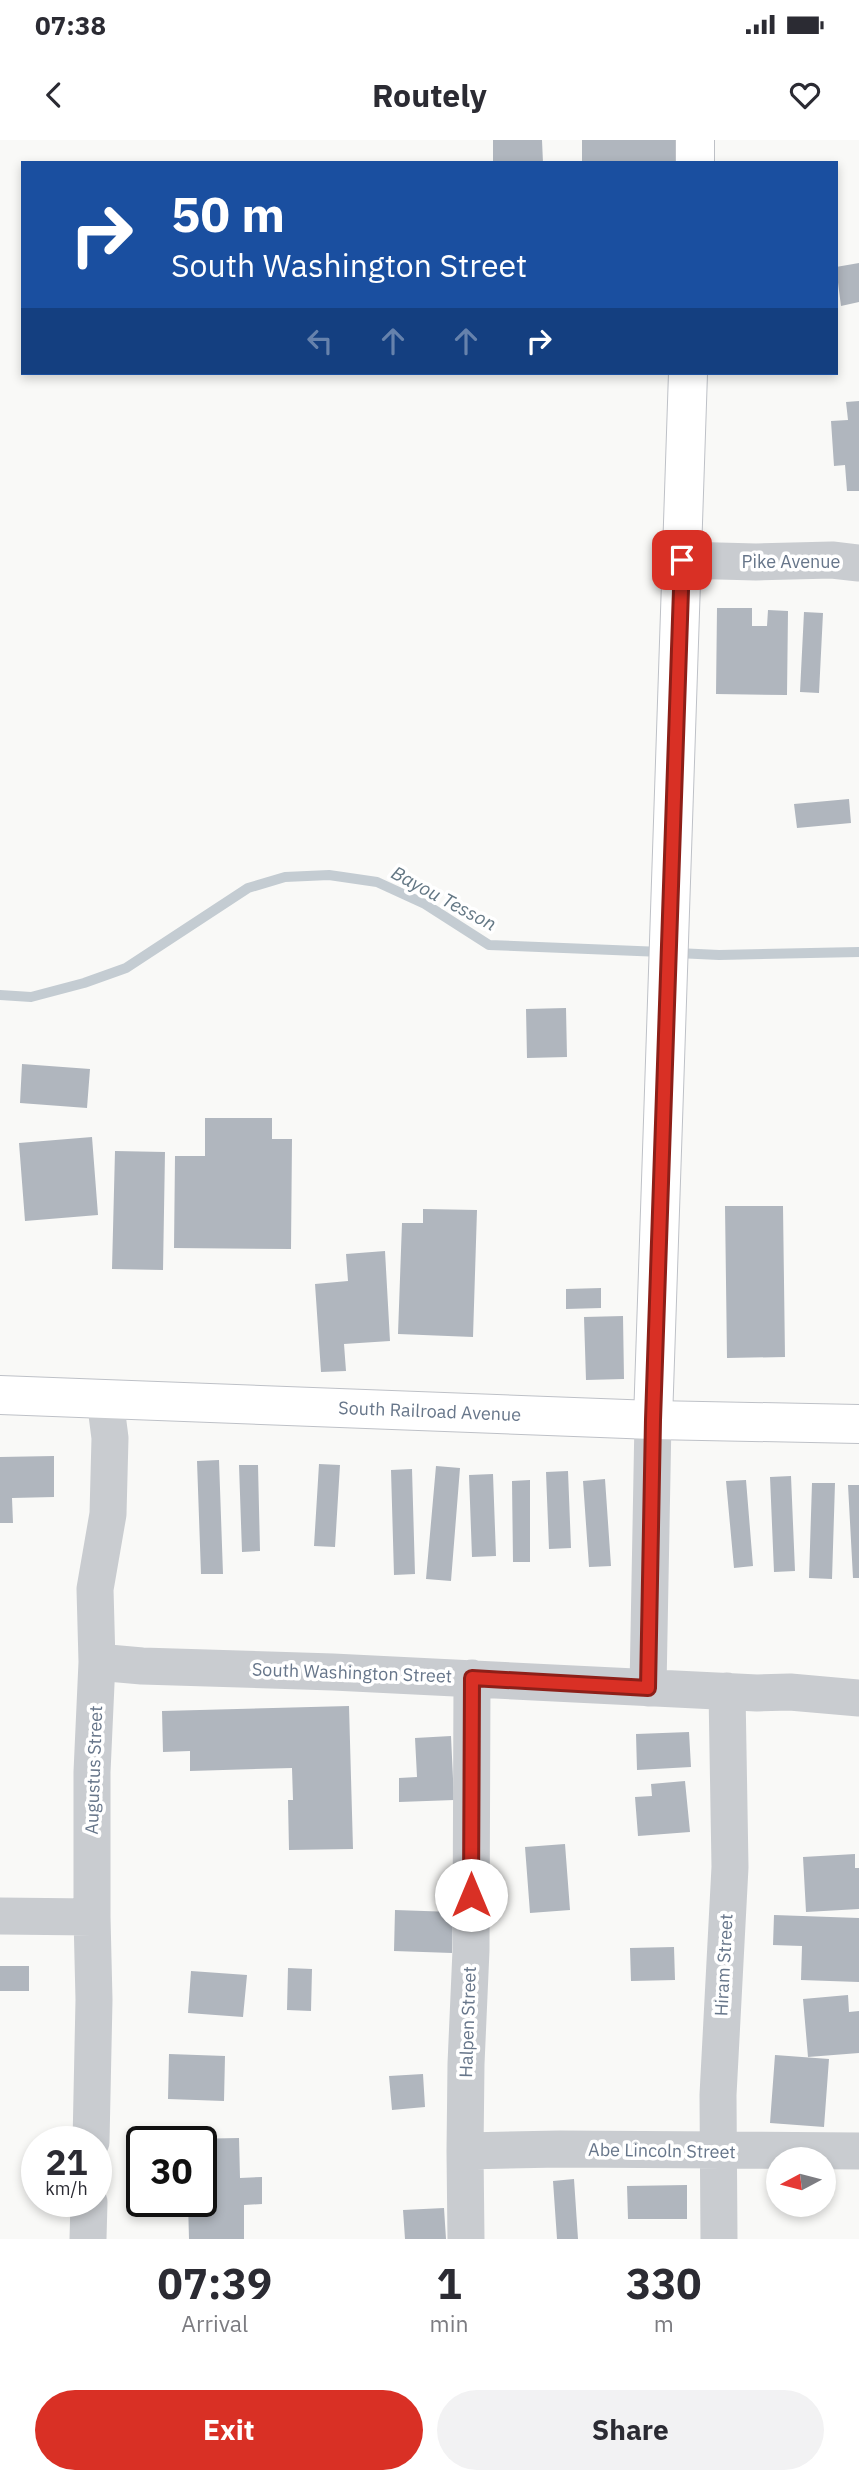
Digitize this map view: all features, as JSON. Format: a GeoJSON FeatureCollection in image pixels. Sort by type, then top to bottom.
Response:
{"type":"FeatureCollection","features":[{"type":"Feature","properties":{"kind":"street"},"geometry":{"type":"LineString","coordinates":[[695,140],[695,161]]}},
{"type":"Feature","properties":{"kind":"street"},"geometry":{"type":"LineString","coordinates":[[648,1688],[653,1420],[688,375]]}},
{"type":"Feature","properties":{"kind":"street","name":"Pike Avenue"},"geometry":{"type":"LineString","coordinates":[[682,560],[832,560],[859,563]]}},
{"type":"Feature","properties":{"kind":"street","name":"South Railroad Avenue"},"geometry":{"type":"LineString","coordinates":[[0,1395],[653,1420],[859,1424]]}},
{"type":"Feature","properties":{"kind":"street","name":"Augustus Street"},"geometry":{"type":"LineString","coordinates":[[91,2126],[94,2000],[92,1772],[97,1662],[95,1589],[108,1514],[110,1438],[105,1399]]}},
{"type":"Feature","properties":{"kind":"street","name":"South Washington Street"},"geometry":{"type":"LineString","coordinates":[[97,1662],[648,1688],[790,1692],[859,1698]]}},
{"type":"Feature","properties":{"kind":"street","name":"Halpen Street"},"geometry":{"type":"LineString","coordinates":[[466,2239],[472,1678]]}},
{"type":"Feature","properties":{"kind":"street","name":"Hiram Street"},"geometry":{"type":"LineString","coordinates":[[719,2239],[720,2031],[730,1867],[727,1691]]}},
{"type":"Feature","properties":{"kind":"street"},"geometry":{"type":"LineString","coordinates":[[0,1916],[92,1917]]}},
{"type":"Feature","properties":{"kind":"street","name":"Abe Lincoln Street"},"geometry":{"type":"LineString","coordinates":[[465,2151],[859,2151]]}},
{"type":"Feature","properties":{"kind":"street"},"geometry":{"type":"LineString","coordinates":[[88,2239],[89,2217]]}},
{"type":"Feature","properties":{"kind":"building"},"geometry":{"type":"Polygon","coordinates":[[[493,140],[542,140],[543,161],[493,161],[493,140]]]}},
{"type":"Feature","properties":{"kind":"building"},"geometry":{"type":"Polygon","coordinates":[[[582,140],[675,140],[675,161],[582,161],[582,140]]]}},
{"type":"Feature","properties":{"kind":"building"},"geometry":{"type":"Polygon","coordinates":[[[859,263],[859,302],[841,306],[838,267],[859,263]]]}},
{"type":"Feature","properties":{"kind":"building"},"geometry":{"type":"Polygon","coordinates":[[[859,401],[859,491],[847,491],[845,465],[834,466],[831,421],[848,420],[846,402],[859,401]]]}},
{"type":"Feature","properties":{"kind":"building"},"geometry":{"type":"Polygon","coordinates":[[[717,608],[752,608],[752,626],[767,626],[768,610],[788,611],[787,695],[716,694],[717,608]]]}},
{"type":"Feature","properties":{"kind":"building"},"geometry":{"type":"Polygon","coordinates":[[[804,612],[823,613],[819,693],[800,692],[804,612]]]}},
{"type":"Feature","properties":{"kind":"building"},"geometry":{"type":"Polygon","coordinates":[[[849,799],[851,823],[797,828],[794,804],[849,799]]]}},
{"type":"Feature","properties":{"kind":"building"},"geometry":{"type":"Polygon","coordinates":[[[566,1008],[567,1057],[527,1058],[526,1009],[566,1008]]]}},
{"type":"Feature","properties":{"kind":"building"},"geometry":{"type":"Polygon","coordinates":[[[22,1064],[90,1069],[87,1108],[20,1103],[22,1064]]]}},
{"type":"Feature","properties":{"kind":"building"},"geometry":{"type":"Polygon","coordinates":[[[205,1118],[272,1118],[272,1139],[292,1139],[291,1249],[174,1248],[175,1156],[205,1156],[205,1118]]]}},
{"type":"Feature","properties":{"kind":"building"},"geometry":{"type":"Polygon","coordinates":[[[92,1137],[98,1215],[25,1221],[19,1143],[92,1137]]]}},
{"type":"Feature","properties":{"kind":"building"},"geometry":{"type":"Polygon","coordinates":[[[115,1151],[165,1152],[163,1270],[112,1269],[115,1151]]]}},
{"type":"Feature","properties":{"kind":"building"},"geometry":{"type":"Polygon","coordinates":[[[725,1206],[783,1206],[785,1357],[727,1358],[725,1206]]]}},
{"type":"Feature","properties":{"kind":"building"},"geometry":{"type":"Polygon","coordinates":[[[423,1209],[477,1210],[473,1337],[398,1334],[402,1223],[423,1223],[423,1209]]]}},
{"type":"Feature","properties":{"kind":"building"},"geometry":{"type":"Polygon","coordinates":[[[385,1251],[390,1341],[344,1344],[346,1371],[321,1372],[315,1284],[348,1281],[346,1254],[385,1251]]]}},
{"type":"Feature","properties":{"kind":"building"},"geometry":{"type":"Polygon","coordinates":[[[601,1288],[601,1308],[566,1309],[566,1289],[601,1288]]]}},
{"type":"Feature","properties":{"kind":"building"},"geometry":{"type":"Polygon","coordinates":[[[623,1316],[624,1379],[586,1380],[584,1317],[623,1316]]]}},
{"type":"Feature","properties":{"kind":"building"},"geometry":{"type":"Polygon","coordinates":[[[54,1456],[54,1497],[12,1498],[13,1523],[0,1523],[0,1457],[54,1456]]]}},
{"type":"Feature","properties":{"kind":"building"},"geometry":{"type":"Polygon","coordinates":[[[219,1460],[223,1574],[201,1574],[197,1461],[219,1460]]]}},
{"type":"Feature","properties":{"kind":"building"},"geometry":{"type":"Polygon","coordinates":[[[319,1464],[340,1465],[335,1547],[314,1546],[319,1464]]]}},
{"type":"Feature","properties":{"kind":"building"},"geometry":{"type":"Polygon","coordinates":[[[239,1465],[258,1465],[260,1551],[242,1552],[239,1465]]]}},
{"type":"Feature","properties":{"kind":"building"},"geometry":{"type":"Polygon","coordinates":[[[436,1466],[460,1468],[451,1581],[426,1579],[436,1466]]]}},
{"type":"Feature","properties":{"kind":"building"},"geometry":{"type":"Polygon","coordinates":[[[412,1469],[415,1574],[394,1575],[391,1470],[412,1469]]]}},
{"type":"Feature","properties":{"kind":"building"},"geometry":{"type":"Polygon","coordinates":[[[568,1471],[571,1548],[549,1549],[546,1472],[568,1471]]]}},
{"type":"Feature","properties":{"kind":"building"},"geometry":{"type":"Polygon","coordinates":[[[493,1474],[496,1556],[472,1557],[469,1475],[493,1474]]]}},
{"type":"Feature","properties":{"kind":"building"},"geometry":{"type":"Polygon","coordinates":[[[791,1476],[795,1571],[774,1572],[770,1477],[791,1476]]]}},
{"type":"Feature","properties":{"kind":"building"},"geometry":{"type":"Polygon","coordinates":[[[605,1479],[611,1566],[589,1567],[583,1481],[605,1479]]]}},
{"type":"Feature","properties":{"kind":"building"},"geometry":{"type":"Polygon","coordinates":[[[530,1480],[530,1562],[513,1562],[512,1481],[530,1480]]]}},
{"type":"Feature","properties":{"kind":"building"},"geometry":{"type":"Polygon","coordinates":[[[746,1480],[753,1566],[734,1568],[726,1481],[746,1480]]]}},
{"type":"Feature","properties":{"kind":"building"},"geometry":{"type":"Polygon","coordinates":[[[812,1483],[835,1483],[832,1579],[809,1578],[812,1483]]]}},
{"type":"Feature","properties":{"kind":"building"},"geometry":{"type":"Polygon","coordinates":[[[848,1485],[859,1485],[859,1578],[853,1578],[848,1485]]]}},
{"type":"Feature","properties":{"kind":"building"},"geometry":{"type":"Polygon","coordinates":[[[349,1706],[353,1849],[289,1850],[288,1800],[293,1800],[292,1768],[190,1771],[190,1751],[163,1752],[162,1711],[349,1706]]]}},
{"type":"Feature","properties":{"kind":"building"},"geometry":{"type":"Polygon","coordinates":[[[689,1732],[691,1767],[637,1770],[636,1734],[689,1732]]]}},
{"type":"Feature","properties":{"kind":"building"},"geometry":{"type":"Polygon","coordinates":[[[451,1736],[454,1800],[399,1802],[399,1778],[417,1777],[415,1738],[451,1736]]]}},
{"type":"Feature","properties":{"kind":"building"},"geometry":{"type":"Polygon","coordinates":[[[685,1781],[690,1832],[638,1836],[635,1797],[652,1796],[651,1784],[685,1781]]]}},
{"type":"Feature","properties":{"kind":"building"},"geometry":{"type":"Polygon","coordinates":[[[565,1844],[570,1910],[530,1913],[525,1847],[565,1844]]]}},
{"type":"Feature","properties":{"kind":"building"},"geometry":{"type":"Polygon","coordinates":[[[855,1854],[855,1868],[859,1868],[859,1909],[806,1912],[803,1857],[855,1854]]]}},
{"type":"Feature","properties":{"kind":"building"},"geometry":{"type":"Polygon","coordinates":[[[395,1910],[453,1912],[452,1953],[394,1951],[395,1910]]]}},
{"type":"Feature","properties":{"kind":"building"},"geometry":{"type":"Polygon","coordinates":[[[774,1915],[859,1918],[859,1982],[801,1980],[802,1946],[773,1945],[774,1915]]]}},
{"type":"Feature","properties":{"kind":"building"},"geometry":{"type":"Polygon","coordinates":[[[674,1947],[675,1980],[631,1981],[630,1948],[674,1947]]]}},
{"type":"Feature","properties":{"kind":"building"},"geometry":{"type":"Polygon","coordinates":[[[0,1966],[29,1966],[29,1991],[0,1991],[0,1966]]]}},
{"type":"Feature","properties":{"kind":"building"},"geometry":{"type":"Polygon","coordinates":[[[288,1968],[312,1969],[311,2011],[287,2010],[288,1968]]]}},
{"type":"Feature","properties":{"kind":"building"},"geometry":{"type":"Polygon","coordinates":[[[191,1971],[247,1975],[243,2017],[188,2013],[191,1971]]]}},
{"type":"Feature","properties":{"kind":"building"},"geometry":{"type":"Polygon","coordinates":[[[848,1995],[849,2012],[859,2011],[859,2053],[808,2057],[803,1999],[848,1995]]]}},
{"type":"Feature","properties":{"kind":"building"},"geometry":{"type":"Polygon","coordinates":[[[169,2054],[225,2056],[224,2101],[168,2099],[169,2054]]]}},
{"type":"Feature","properties":{"kind":"building"},"geometry":{"type":"Polygon","coordinates":[[[775,2055],[829,2059],[824,2127],[770,2123],[775,2055]]]}},
{"type":"Feature","properties":{"kind":"building"},"geometry":{"type":"Polygon","coordinates":[[[423,2074],[425,2107],[392,2110],[389,2076],[423,2074]]]}},
{"type":"Feature","properties":{"kind":"building"},"geometry":{"type":"Polygon","coordinates":[[[217,2138],[239,2138],[240,2178],[262,2177],[262,2204],[244,2205],[244,2239],[189,2239],[188,2217],[217,2217],[217,2138]]]}},
{"type":"Feature","properties":{"kind":"building"},"geometry":{"type":"Polygon","coordinates":[[[574,2179],[578,2239],[557,2239],[553,2181],[574,2179]]]}},
{"type":"Feature","properties":{"kind":"building"},"geometry":{"type":"Polygon","coordinates":[[[687,2185],[687,2219],[628,2219],[627,2186],[687,2185]]]}},
{"type":"Feature","properties":{"kind":"building"},"geometry":{"type":"Polygon","coordinates":[[[444,2208],[446,2239],[405,2239],[403,2210],[444,2208]]]}},
{"type":"Feature","properties":{"kind":"waterway","name":"Bayou Tesson"},"geometry":{"type":"LineString","coordinates":[[0,995],[31,997],[126,968],[248,888],[285,877],[329,875],[377,882],[425,904],[489,945],[662,952]]}},
{"type":"Feature","properties":{"kind":"waterway","name":"Bayou Tesson"},"geometry":{"type":"LineString","coordinates":[[677,953],[719,955],[859,952]]}},
{"type":"Feature","properties":{"kind":"route"},"geometry":{"type":"LineString","coordinates":[[471,1895],[472,1678],[648,1688],[653,1420],[682,560]]}}]}
